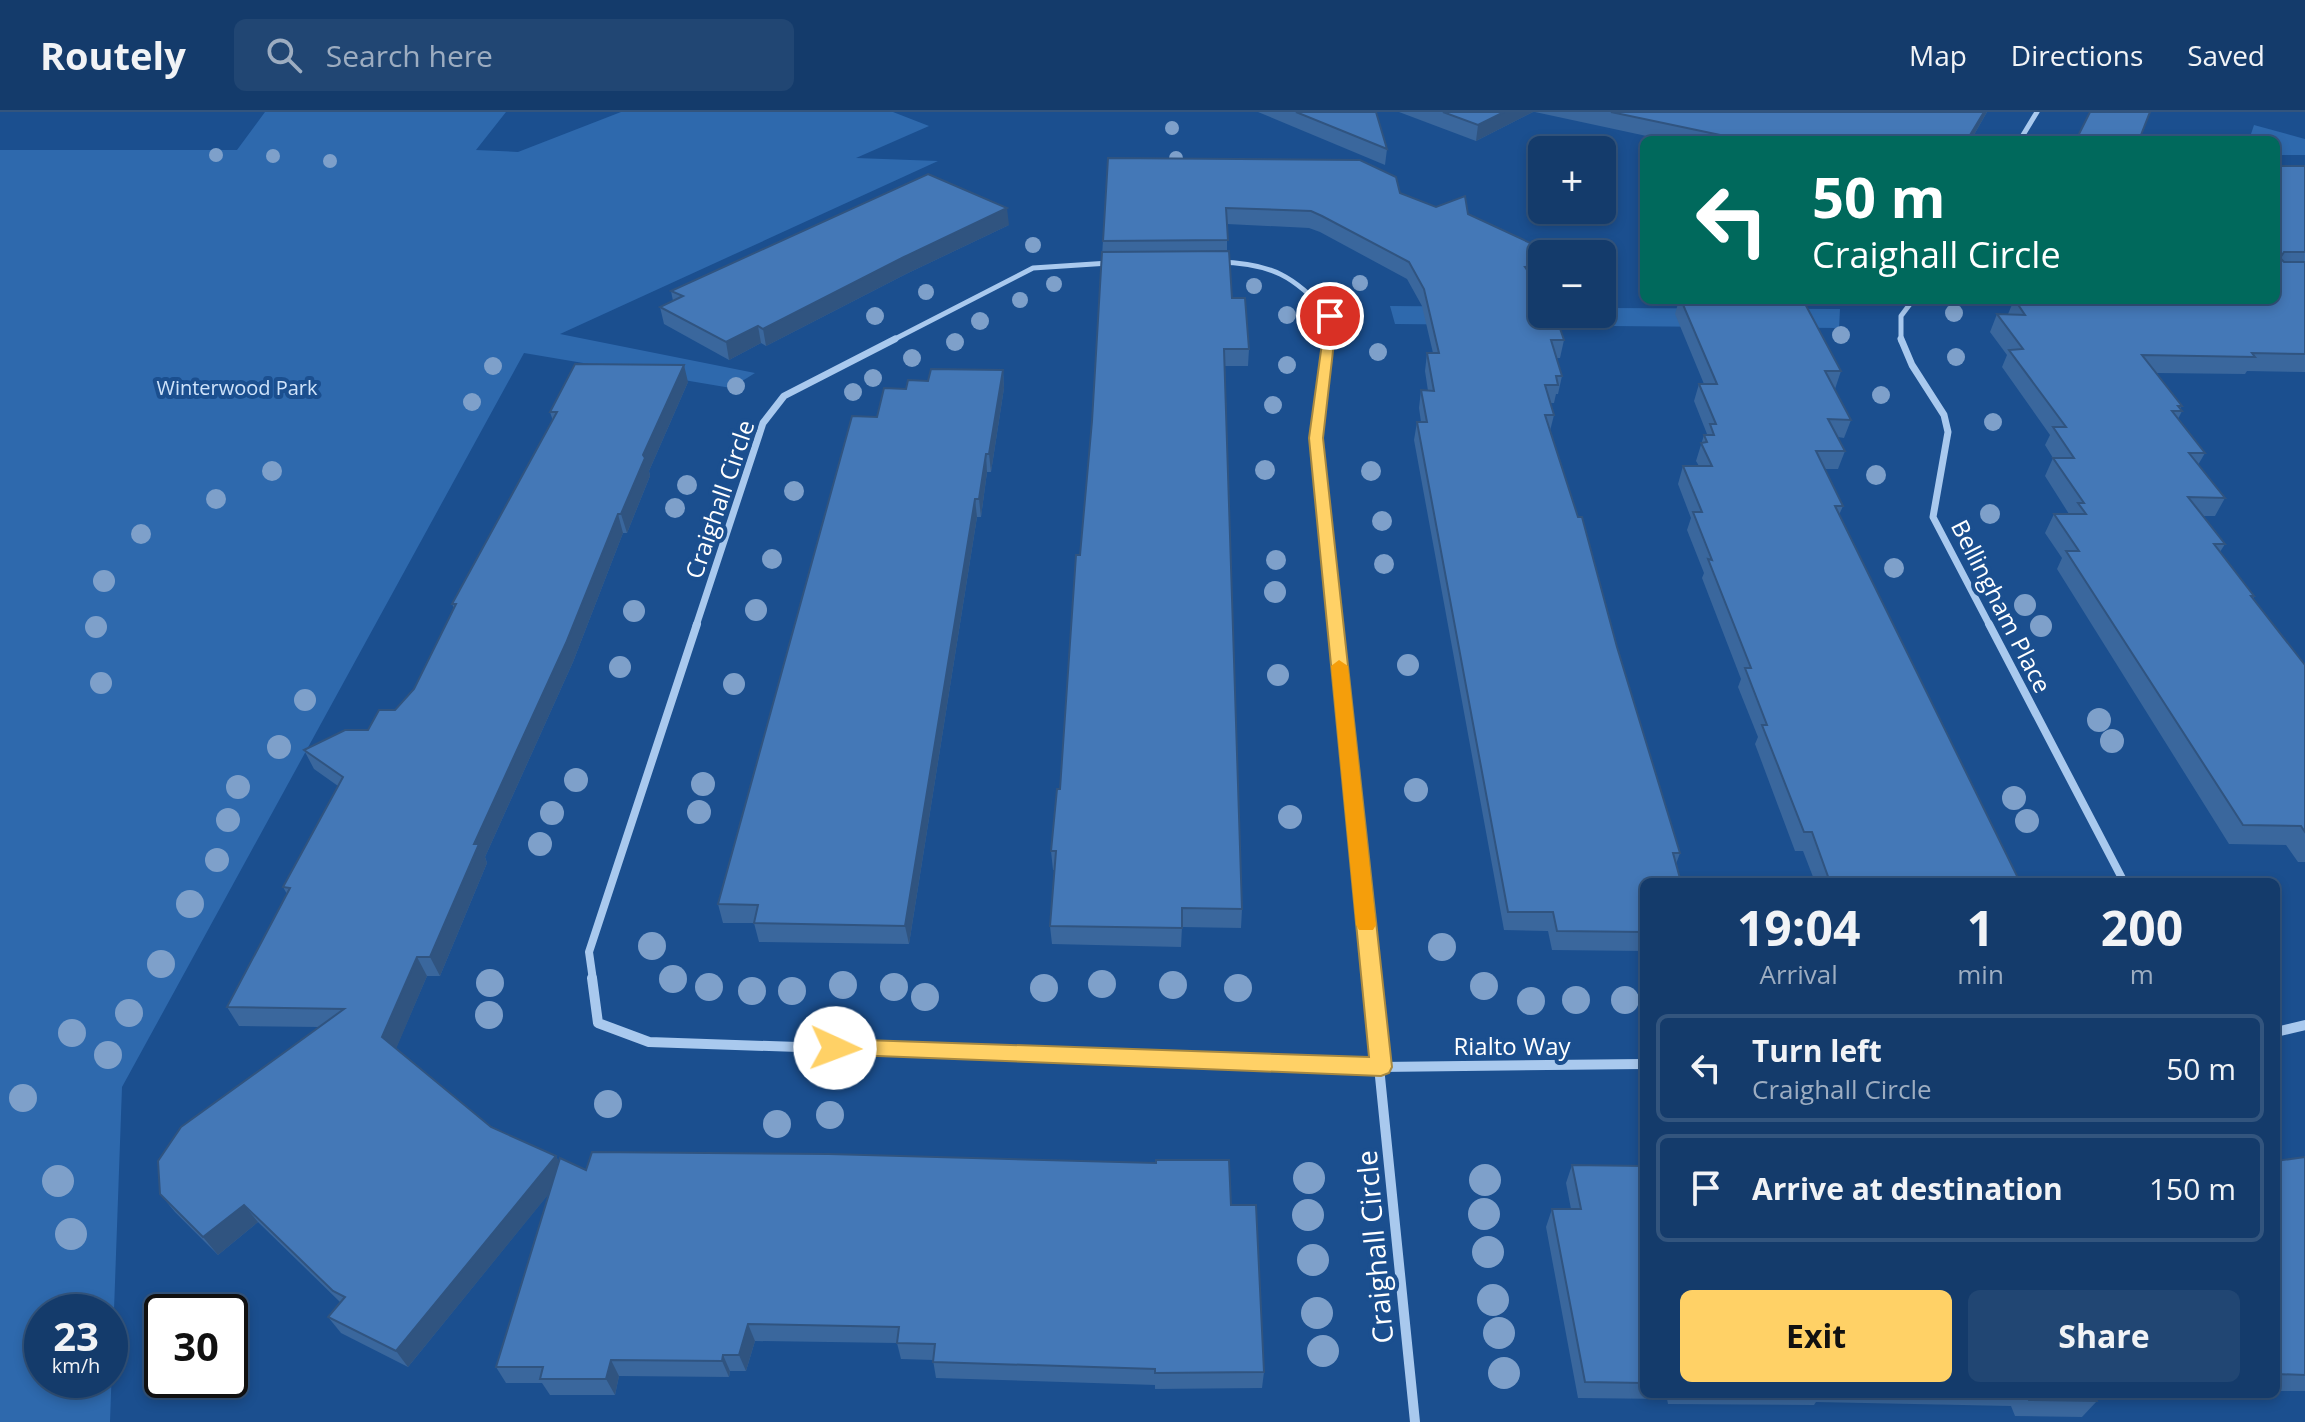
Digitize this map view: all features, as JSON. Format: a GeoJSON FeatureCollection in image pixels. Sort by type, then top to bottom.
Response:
{"type":"FeatureCollection","features":[{"type":"Feature","properties":{"kind":"street"},"geometry":{"type":"LineString","coordinates":[[2022,136],[2037,112]]}},
{"type":"Feature","properties":{"kind":"street","name":"Craighall Circle"},"geometry":{"type":"LineString","coordinates":[[1202,262],[1247,262],[1279,269],[1301,283],[1330,316],[1316,438],[1415,1422]]}},
{"type":"Feature","properties":{"kind":"street","name":"Craighall Circle"},"geometry":{"type":"LineString","coordinates":[[1126,263],[1033,268],[784,396],[763,423],[589,952],[598,1023],[649,1042],[1381,1067]]}},
{"type":"Feature","properties":{"kind":"street","name":"Bellingham Place"},"geometry":{"type":"LineString","coordinates":[[1909,304],[1901,312],[1897,330],[1908,359],[1934,398],[1948,428],[1948,460],[1938,481],[1933,517],[2122,878]]}},
{"type":"Feature","properties":{"kind":"street"},"geometry":{"type":"LineString","coordinates":[[2280,1031],[2305,1025]]}},
{"type":"Feature","properties":{"kind":"street","name":"Rialto Way"},"geometry":{"type":"LineString","coordinates":[[1381,1067],[1640,1064]]}},
{"type":"Feature","properties":{"kind":"green space","name":"Winterwood Park"},"geometry":{"type":"Polygon","coordinates":[[[265,112],[506,112],[476,150],[518,152],[621,112],[893,112],[929,126],[856,158],[938,161],[560,334],[755,373],[731,388],[524,353],[122,1087],[115,1294],[24,1294],[24,1398],[111,1398],[110,1422],[0,1422],[0,150],[237,150],[265,112]]]}},
{"type":"Feature","properties":{"kind":"green space"},"geometry":{"type":"Polygon","coordinates":[[[2254,125],[2305,139],[2305,155],[2280,155],[2280,136],[2250,136],[2254,125]]]}},
{"type":"Feature","properties":{"kind":"green space"},"geometry":{"type":"Polygon","coordinates":[[[1390,306],[1528,307],[1528,325],[1395,324],[1390,306]]]}},
{"type":"Feature","properties":{"kind":"green space"},"geometry":{"type":"Polygon","coordinates":[[[1616,308],[1840,309],[1839,328],[1616,326],[1616,308]]]}},
{"type":"Feature","properties":{"kind":"building"},"geometry":{"type":"Polygon","coordinates":[[[1296,112],[1376,112],[1387,149],[1296,112]]]}},
{"type":"Feature","properties":{"kind":"building"},"geometry":{"type":"Polygon","coordinates":[[[1443,112],[1504,112],[1478,125],[1443,112]]]}},
{"type":"Feature","properties":{"kind":"building"},"geometry":{"type":"Polygon","coordinates":[[[1611,112],[1984,112],[1969,136],[1725,136],[1611,112]]]}},
{"type":"Feature","properties":{"kind":"building"},"geometry":{"type":"Polygon","coordinates":[[[2090,112],[2150,112],[2141,136],[2078,136],[2090,112]]]}},
{"type":"Feature","properties":{"kind":"building"},"geometry":{"type":"Polygon","coordinates":[[[1108,158],[1360,160],[1396,177],[1400,193],[1436,207],[1465,196],[1468,214],[1528,242],[1528,267],[1525,267],[1528,271],[1528,328],[1560,328],[1564,340],[1551,340],[1562,376],[1556,376],[1558,385],[1545,385],[1554,415],[1545,415],[1578,517],[1582,517],[1617,647],[1680,853],[1673,853],[1680,878],[1640,878],[1640,932],[1557,931],[1553,912],[1508,912],[1417,422],[1427,422],[1421,390],[1434,391],[1427,353],[1439,353],[1424,289],[1409,262],[1311,211],[1226,208],[1228,240],[1103,241],[1108,158]]]}},
{"type":"Feature","properties":{"kind":"building"},"geometry":{"type":"Polygon","coordinates":[[[2280,166],[2305,166],[2305,252],[2284,252],[2280,258],[2280,166]]]}},
{"type":"Feature","properties":{"kind":"building"},"geometry":{"type":"Polygon","coordinates":[[[928,174],[1007,208],[763,329],[758,326],[726,342],[660,307],[683,296],[671,291],[928,174]]]}},
{"type":"Feature","properties":{"kind":"building"},"geometry":{"type":"Polygon","coordinates":[[[1229,251],[1232,298],[1245,298],[1249,349],[1224,349],[1242,909],[1182,908],[1182,928],[1050,926],[1056,851],[1051,851],[1057,789],[1060,789],[1076,555],[1080,555],[1092,421],[1102,252],[1229,251]]]}},
{"type":"Feature","properties":{"kind":"building"},"geometry":{"type":"Polygon","coordinates":[[[2280,258],[2284,262],[2305,262],[2305,354],[2252,353],[2255,357],[2142,355],[2182,406],[2178,406],[2182,411],[2172,411],[2205,453],[2189,453],[2225,498],[2188,497],[2225,544],[2214,544],[2305,665],[2305,832],[2301,826],[2243,825],[2066,551],[2079,551],[2054,514],[2086,514],[2078,503],[2084,503],[2053,458],[2074,458],[2053,427],[2066,427],[2009,350],[2023,349],[1997,314],[2025,315],[2018,304],[2280,304],[2280,258]]]}},
{"type":"Feature","properties":{"kind":"building"},"geometry":{"type":"Polygon","coordinates":[[[1683,304],[1805,304],[1841,371],[1825,371],[1851,420],[1828,419],[1845,451],[1816,451],[1843,506],[1835,506],[2018,878],[1829,878],[1812,832],[1804,832],[1762,725],[1767,725],[1745,668],[1751,668],[1693,512],[1702,512],[1683,466],[1712,466],[1701,443],[1707,442],[1704,435],[1714,435],[1710,424],[1716,424],[1699,384],[1717,384],[1683,304]]]}},
{"type":"Feature","properties":{"kind":"building"},"geometry":{"type":"Polygon","coordinates":[[[575,364],[684,365],[643,455],[645,458],[621,514],[618,514],[566,643],[474,844],[479,844],[430,957],[417,957],[382,1037],[491,1127],[556,1156],[396,1351],[328,1317],[345,1297],[333,1291],[244,1205],[203,1237],[160,1194],[158,1161],[181,1127],[344,1009],[227,1007],[290,888],[283,887],[343,777],[304,750],[345,730],[368,730],[379,710],[395,710],[414,689],[456,604],[452,604],[557,412],[550,412],[575,364]]]}},
{"type":"Feature","properties":{"kind":"building"},"geometry":{"type":"Polygon","coordinates":[[[931,369],[1003,370],[989,454],[986,454],[979,499],[975,499],[905,926],[754,923],[758,905],[718,904],[852,416],[877,417],[884,388],[906,389],[908,380],[928,381],[931,369]]]}},
{"type":"Feature","properties":{"kind":"building"},"geometry":{"type":"Polygon","coordinates":[[[592,1152],[829,1154],[1156,1163],[1156,1160],[1229,1160],[1231,1205],[1256,1205],[1264,1372],[1155,1373],[1155,1369],[933,1362],[935,1344],[897,1343],[899,1327],[748,1324],[739,1355],[723,1355],[722,1361],[611,1360],[606,1379],[540,1379],[543,1367],[496,1367],[560,1158],[586,1170],[592,1152]]]}},
{"type":"Feature","properties":{"kind":"building"},"geometry":{"type":"Polygon","coordinates":[[[2305,1157],[2305,1375],[2280,1374],[2280,1160],[2305,1157]]]}},
{"type":"Feature","properties":{"kind":"building"},"geometry":{"type":"Polygon","coordinates":[[[1572,1165],[1640,1166],[1640,1383],[1585,1382],[1552,1209],[1581,1209],[1572,1165]]]}},
{"type":"Feature","properties":{"kind":"building"},"geometry":{"type":"Polygon","coordinates":[[[2096,1398],[2097,1401],[2029,1400],[2096,1398]]]}},
{"type":"Feature","properties":{"kind":"slow traffic"},"geometry":{"type":"LineString","coordinates":[[1339,666],[1366,925]]}},
{"type":"Feature","properties":{"kind":"route"},"geometry":{"type":"LineString","coordinates":[[835,1048],[1381,1067],[1316,438],[1330,316]]}}]}
